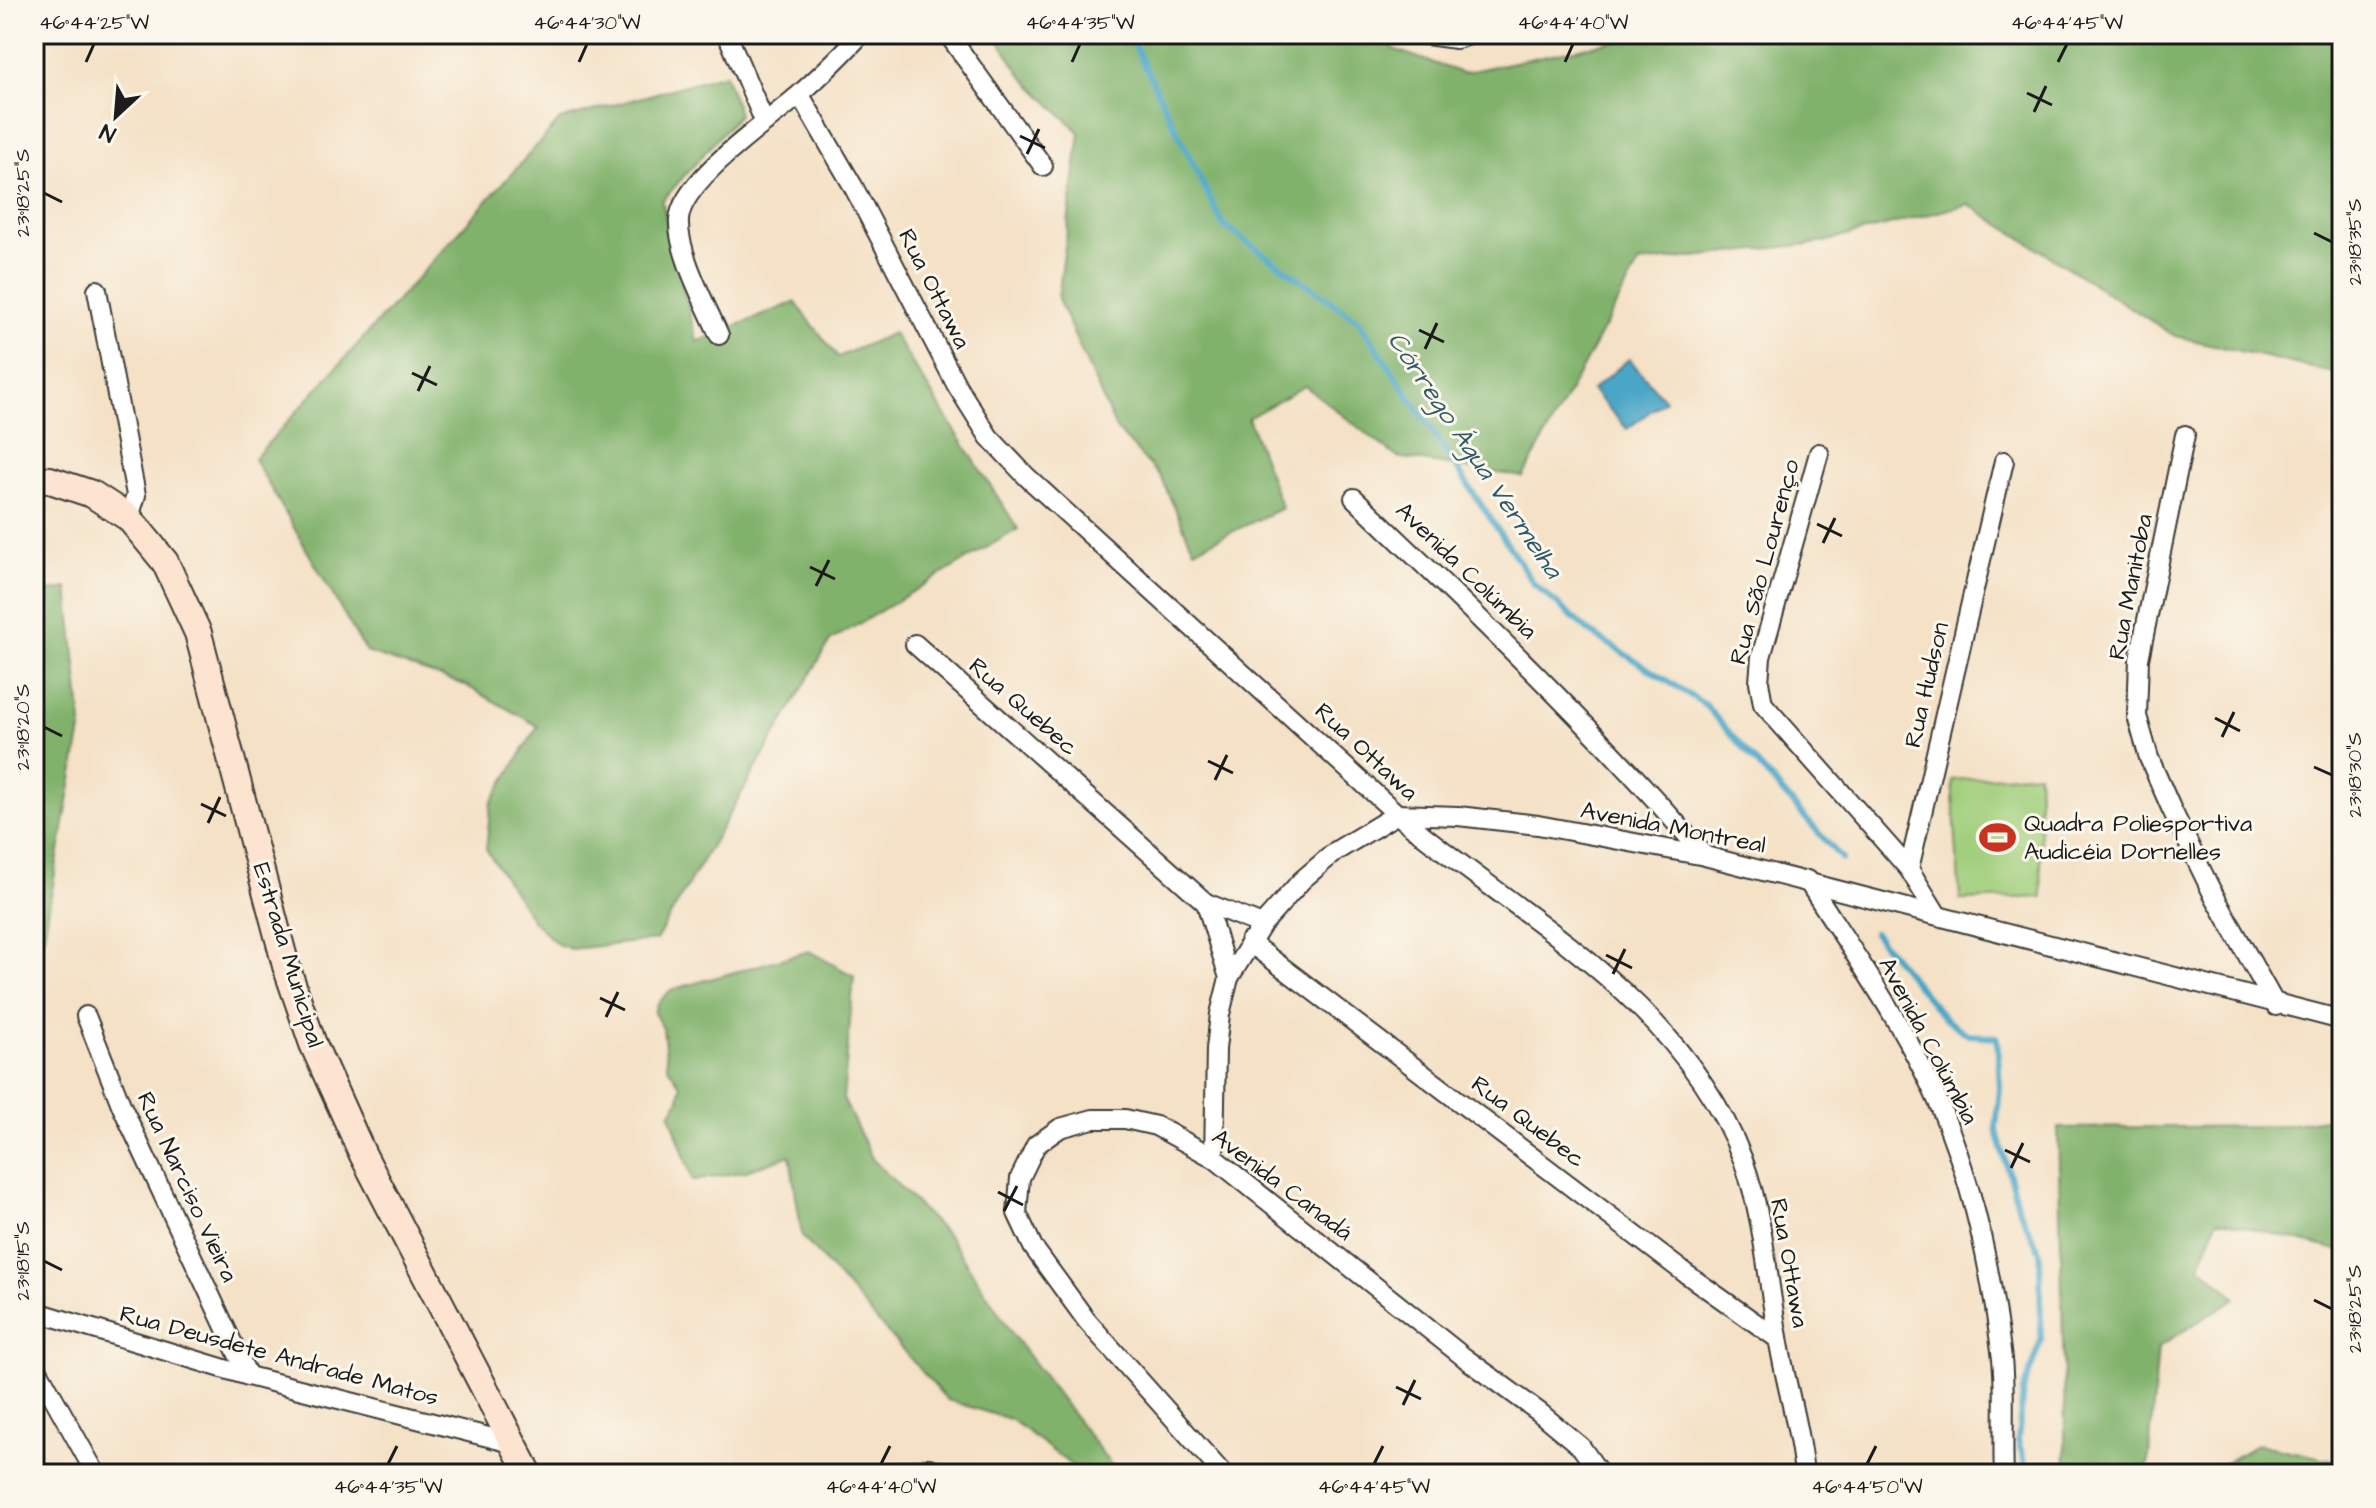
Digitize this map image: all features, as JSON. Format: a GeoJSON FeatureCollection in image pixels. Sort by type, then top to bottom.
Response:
{"type":"FeatureCollection","features":[{"type":"Feature","properties":{"kind":"main road","name":"Estrada Municipal"},"geometry":{"type":"LineString","coordinates":[[34,479],[50,480],[92,494],[129,518],[165,562],[198,633],[286,966],[313,1044],[363,1155],[529,1474]]}},
{"type":"Feature","properties":{"kind":"street"},"geometry":{"type":"LineString","coordinates":[[727,34],[765,123]]}},
{"type":"Feature","properties":{"kind":"street"},"geometry":{"type":"LineString","coordinates":[[719,335],[684,249],[679,221],[684,201],[701,181],[800,95],[861,34]]}},
{"type":"Feature","properties":{"kind":"street"},"geometry":{"type":"LineString","coordinates":[[948,34],[1043,166]]}},
{"type":"Feature","properties":{"kind":"street"},"geometry":{"type":"LineString","coordinates":[[1419,34],[1456,39],[1473,34]]}},
{"type":"Feature","properties":{"kind":"street","name":"Rua Ottawa"},"geometry":{"type":"LineString","coordinates":[[800,95],[853,186],[957,386],[989,437],[1027,477],[1397,814],[1448,857],[1553,931],[1603,972],[1656,1021],[1713,1095],[1743,1160],[1762,1227],[1778,1339],[1804,1474]]}},
{"type":"Feature","properties":{"kind":"street"},"geometry":{"type":"LineString","coordinates":[[97,290],[136,495],[129,518]]}},
{"type":"Feature","properties":{"kind":"street","name":"Rua Manitoba"},"geometry":{"type":"LineString","coordinates":[[2185,435],[2139,659],[2137,716],[2149,758],[2171,808],[2211,890],[2276,1006]]}},
{"type":"Feature","properties":{"kind":"street","name":"Rua São Lourenço"},"geometry":{"type":"LineString","coordinates":[[1819,453],[1761,657],[1759,682],[1763,704],[1909,869]]}},
{"type":"Feature","properties":{"kind":"street","name":"Rua Hudson"},"geometry":{"type":"LineString","coordinates":[[1909,869],[2004,461]]}},
{"type":"Feature","properties":{"kind":"street","name":"Avenida Colúmbia"},"geometry":{"type":"LineString","coordinates":[[1354,498],[1621,758],[1705,856]]}},
{"type":"Feature","properties":{"kind":"street","name":"Rua Quebec"},"geometry":{"type":"LineString","coordinates":[[915,644],[1206,903],[1262,925]]}},
{"type":"Feature","properties":{"kind":"street"},"geometry":{"type":"LineString","coordinates":[[1214,1158],[1216,1049],[1229,978],[1249,942],[1302,880],[1336,851],[1397,814]]}},
{"type":"Feature","properties":{"kind":"street","name":"Avenida Montreal"},"geometry":{"type":"LineString","coordinates":[[1397,814],[1458,816],[1538,825],[1705,856],[1936,913],[2276,1006],[2342,1020]]}},
{"type":"Feature","properties":{"kind":"street"},"geometry":{"type":"LineString","coordinates":[[1909,869],[1936,913]]}},
{"type":"Feature","properties":{"kind":"street","name":"Avenida Colúmbia"},"geometry":{"type":"LineString","coordinates":[[1807,880],[1900,1033],[1940,1107],[1957,1148],[1974,1204],[2002,1362],[2004,1474]]}},
{"type":"Feature","properties":{"kind":"street"},"geometry":{"type":"LineString","coordinates":[[1206,903],[1229,978]]}},
{"type":"Feature","properties":{"kind":"street","name":"Rua Quebec"},"geometry":{"type":"LineString","coordinates":[[1249,942],[1685,1273],[1778,1339]]}},
{"type":"Feature","properties":{"kind":"street","name":"Rua Narciso Vieira"},"geometry":{"type":"LineString","coordinates":[[86,1016],[122,1107],[248,1376]]}},
{"type":"Feature","properties":{"kind":"street","name":"Avenida Canadá"},"geometry":{"type":"LineString","coordinates":[[1223,1474],[1087,1321],[1033,1247],[1017,1213],[1020,1178],[1036,1145],[1060,1128],[1093,1119],[1125,1119],[1156,1126],[1214,1158],[1465,1358],[1539,1412],[1581,1447],[1600,1474]]}},
{"type":"Feature","properties":{"kind":"street","name":"Rua Deusdete Andrade Matos"},"geometry":{"type":"LineString","coordinates":[[34,1311],[248,1376],[512,1443]]}},
{"type":"Feature","properties":{"kind":"street"},"geometry":{"type":"LineString","coordinates":[[34,1363],[96,1474]]}},
{"type":"Feature","properties":{"kind":"street"},"geometry":{"type":"LineString","coordinates":[[888,1474],[929,1468],[948,1474]]}},
{"type":"Feature","properties":{"kind":"green space"},"geometry":{"type":"Polygon","coordinates":[[[995,34],[1388,34],[1393,49],[1462,73],[1647,34],[2342,34],[2342,375],[2175,336],[1968,204],[1820,243],[1639,263],[1523,477],[1397,457],[1305,386],[1248,418],[1282,508],[1194,550],[1160,476],[1116,429],[1058,299],[1080,133],[1022,76],[995,34]]]}},
{"type":"Feature","properties":{"kind":"green space"},"geometry":{"type":"Polygon","coordinates":[[[725,74],[739,114],[662,201],[697,342],[795,302],[838,357],[893,333],[1018,529],[830,641],[656,940],[571,949],[557,944],[533,921],[486,849],[491,803],[538,726],[465,685],[366,652],[254,459],[560,120],[725,74]]]}},
{"type":"Feature","properties":{"kind":"green space"},"geometry":{"type":"Polygon","coordinates":[[[68,588],[82,724],[34,990],[34,594],[68,588]]]}},
{"type":"Feature","properties":{"kind":"green space","name":"Quadra Poliesportiva Audicéia Dornelles"},"geometry":{"type":"Polygon","coordinates":[[[2038,773],[2042,897],[1960,900],[1952,780],[2038,773]]]}},
{"type":"Feature","properties":{"kind":"green space"},"geometry":{"type":"Polygon","coordinates":[[[809,951],[854,976],[843,1099],[873,1160],[950,1238],[1015,1338],[1118,1474],[1083,1474],[1012,1420],[947,1400],[802,1236],[790,1155],[746,1171],[693,1181],[670,1114],[679,1099],[681,1086],[667,1066],[663,1028],[654,1013],[657,1004],[671,990],[809,951]]]}},
{"type":"Feature","properties":{"kind":"green space"},"geometry":{"type":"Polygon","coordinates":[[[2342,1116],[2342,1251],[2217,1220],[2200,1266],[2236,1298],[2158,1347],[2148,1467],[2136,1474],[2066,1474],[2058,1128],[2281,1126],[2342,1116]]]}},
{"type":"Feature","properties":{"kind":"green space"},"geometry":{"type":"Polygon","coordinates":[[[2257,1444],[2342,1462],[2342,1474],[2207,1474],[2257,1444]]]}},
{"type":"Feature","properties":{"kind":"water"},"geometry":{"type":"Polygon","coordinates":[[[1629,359],[1665,400],[1627,429],[1592,390],[1629,359]]]}},
{"type":"Feature","properties":{"kind":"waterway","name":"Córrego Água Vermelha"},"geometry":{"type":"LineString","coordinates":[[1129,34],[1223,225],[1359,321],[1534,584],[1590,632],[1704,704],[1842,859]]}},
{"type":"Feature","properties":{"kind":"waterway","name":"Córrego Água Vermelha"},"geometry":{"type":"LineString","coordinates":[[1874,933],[1945,1019],[1969,1035],[1997,1037],[2000,1088],[1996,1128],[2018,1207],[2040,1253],[2041,1340],[2023,1391],[2018,1440],[2028,1474]]}},
{"type":"Feature","properties":{"kind":"place","name":"Quadra Poliesportiva Audicéia Dornelles"},"geometry":{"type":"Point","coordinates":[1998,838]}}]}
